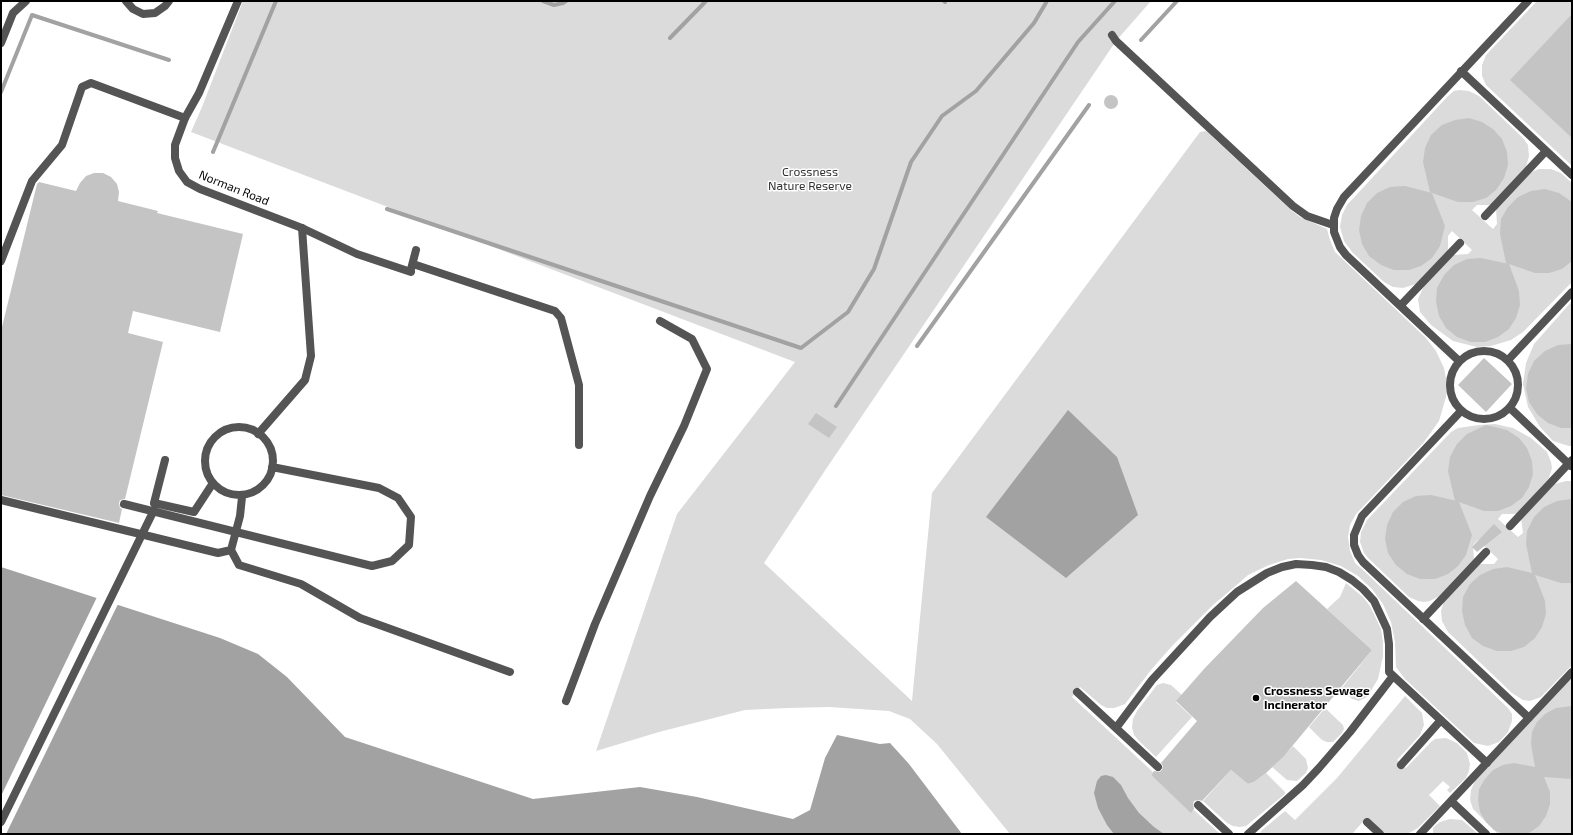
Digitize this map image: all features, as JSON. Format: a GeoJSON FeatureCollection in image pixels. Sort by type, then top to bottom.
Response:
{"type":"FeatureCollection","features":[{"type":"Feature","properties":{"kind":"street"},"geometry":{"type":"LineString","coordinates":[[1,43],[14,13],[26,1]]}},
{"type":"Feature","properties":{"kind":"street"},"geometry":{"type":"LineString","coordinates":[[125,1],[133,9],[143,14],[155,13],[169,1]]}},
{"type":"Feature","properties":{"kind":"street","name":"Norman Road"},"geometry":{"type":"LineString","coordinates":[[238,1],[199,93],[185,118],[175,146],[175,158],[179,170],[187,182],[200,189],[302,228],[357,254],[412,268],[555,311],[561,318],[579,385],[579,445]]}},
{"type":"Feature","properties":{"kind":"street"},"geometry":{"type":"LineString","coordinates":[[1459,361],[1346,255],[1336,240],[1333,225],[1337,209],[1344,197],[1528,1]]}},
{"type":"Feature","properties":{"kind":"street"},"geometry":{"type":"LineString","coordinates":[[1112,35],[1116,41],[1292,206],[1307,216],[1333,225]]}},
{"type":"Feature","properties":{"kind":"street"},"geometry":{"type":"LineString","coordinates":[[1462,72],[1572,175]]}},
{"type":"Feature","properties":{"kind":"street"},"geometry":{"type":"LineString","coordinates":[[1,261],[32,181],[62,145],[82,87],[91,84],[185,118]]}},
{"type":"Feature","properties":{"kind":"street"},"geometry":{"type":"LineString","coordinates":[[1485,216],[1546,151]]}},
{"type":"Feature","properties":{"kind":"street"},"geometry":{"type":"LineString","coordinates":[[258,434],[305,380],[311,356],[302,228]]}},
{"type":"Feature","properties":{"kind":"street"},"geometry":{"type":"LineString","coordinates":[[1401,305],[1460,243]]}},
{"type":"Feature","properties":{"kind":"street"},"geometry":{"type":"LineString","coordinates":[[412,268],[416,250]]}},
{"type":"Feature","properties":{"kind":"street"},"geometry":{"type":"LineString","coordinates":[[1508,360],[1572,292]]}},
{"type":"Feature","properties":{"kind":"street"},"geometry":{"type":"LineString","coordinates":[[566,701],[595,624],[650,496],[684,426],[707,368],[692,339],[660,321]]}},
{"type":"Feature","properties":{"kind":"street"},"geometry":{"type":"LineString","coordinates":[[1479,351],[1490,351],[1501,355],[1508,360],[1516,372],[1519,383],[1517,395],[1510,408],[1504,413],[1493,418],[1482,419],[1470,417],[1461,411],[1454,402],[1450,392],[1453,370],[1459,361],[1468,354],[1479,351]]}},
{"type":"Feature","properties":{"kind":"street"},"geometry":{"type":"LineString","coordinates":[[1510,408],[1571,463],[1510,526]]}},
{"type":"Feature","properties":{"kind":"street"},"geometry":{"type":"LineString","coordinates":[[1461,411],[1362,516],[1354,535],[1354,545],[1363,562],[1529,718]]}},
{"type":"Feature","properties":{"kind":"street"},"geometry":{"type":"LineString","coordinates":[[229,428],[245,428],[253,430],[258,434],[264,438],[273,456],[272,467],[268,480],[256,492],[242,496],[231,494],[219,489],[213,484],[204,462],[209,443],[220,432],[229,428]]}},
{"type":"Feature","properties":{"kind":"street"},"geometry":{"type":"LineString","coordinates":[[165,460],[154,503],[194,512],[213,484]]}},
{"type":"Feature","properties":{"kind":"street"},"geometry":{"type":"LineString","coordinates":[[124,504],[154,510],[372,566],[392,561],[409,545],[411,517],[398,498],[379,488],[272,467]]}},
{"type":"Feature","properties":{"kind":"street"},"geometry":{"type":"LineString","coordinates":[[242,496],[240,516],[231,550],[239,565],[301,584],[360,618],[510,672]]}},
{"type":"Feature","properties":{"kind":"street"},"geometry":{"type":"LineString","coordinates":[[1,500],[218,553],[231,550]]}},
{"type":"Feature","properties":{"kind":"street"},"geometry":{"type":"LineString","coordinates":[[1,822],[154,510]]}},
{"type":"Feature","properties":{"kind":"street"},"geometry":{"type":"LineString","coordinates":[[1423,618],[1486,552]]}},
{"type":"Feature","properties":{"kind":"street"},"geometry":{"type":"LineString","coordinates":[[1116,728],[1152,680],[1210,617],[1237,592],[1267,573],[1282,567],[1296,564],[1312,565],[1326,567],[1345,576],[1363,589],[1374,601],[1387,629],[1390,644],[1389,672],[1487,763]]}},
{"type":"Feature","properties":{"kind":"street"},"geometry":{"type":"LineString","coordinates":[[1420,834],[1572,672]]}},
{"type":"Feature","properties":{"kind":"street"},"geometry":{"type":"LineString","coordinates":[[1248,834],[1303,785],[1319,768],[1350,732],[1393,676]]}},
{"type":"Feature","properties":{"kind":"street"},"geometry":{"type":"LineString","coordinates":[[1077,692],[1158,767]]}},
{"type":"Feature","properties":{"kind":"street"},"geometry":{"type":"LineString","coordinates":[[1401,765],[1441,720]]}},
{"type":"Feature","properties":{"kind":"street"},"geometry":{"type":"LineString","coordinates":[[1451,801],[1486,834]]}},
{"type":"Feature","properties":{"kind":"street"},"geometry":{"type":"LineString","coordinates":[[1198,805],[1230,834]]}},
{"type":"Feature","properties":{"kind":"street"},"geometry":{"type":"LineString","coordinates":[[1366,822],[1380,834]]}},
{"type":"Feature","properties":{"kind":"green space","name":"Crossness Nature Reserve"},"geometry":{"type":"Polygon","coordinates":[[[243,1],[1151,1],[1116,41],[764,563],[912,701],[932,493],[1200,132],[1206,131],[1292,211],[1300,217],[1327,229],[1335,252],[1426,338],[1436,351],[1444,368],[1447,384],[1446,397],[1439,421],[1424,442],[1356,514],[1350,525],[1348,537],[1350,551],[1355,563],[1508,708],[1512,714],[1512,721],[1508,732],[1499,742],[1488,746],[1474,743],[1405,679],[1396,667],[1395,642],[1391,622],[1383,604],[1372,589],[1358,576],[1341,566],[1321,560],[1300,558],[1288,559],[1269,565],[1248,575],[1213,605],[1172,646],[1151,670],[1125,704],[1114,708],[1107,708],[1101,705],[1080,687],[1072,697],[1153,772],[1151,775],[1191,812],[1194,810],[1220,834],[1010,834],[937,744],[910,719],[889,711],[829,707],[745,710],[659,732],[596,751],[677,514],[795,362],[191,132],[243,1]]]}},
{"type":"Feature","properties":{"kind":"green space"},"geometry":{"type":"Polygon","coordinates":[[[1537,1],[1572,1],[1572,166],[1486,85],[1482,76],[1482,65],[1486,55],[1537,1]]]}},
{"type":"Feature","properties":{"kind":"green space"},"geometry":{"type":"Polygon","coordinates":[[[1454,91],[1469,91],[1479,96],[1523,138],[1528,145],[1529,156],[1526,167],[1491,205],[1477,205],[1472,210],[1493,229],[1497,224],[1496,209],[1529,174],[1534,171],[1539,169],[1551,169],[1561,173],[1572,183],[1572,282],[1523,332],[1511,340],[1491,346],[1477,347],[1453,341],[1431,325],[1420,312],[1418,299],[1424,286],[1453,255],[1468,254],[1472,250],[1452,231],[1448,236],[1448,251],[1416,284],[1403,288],[1393,287],[1384,282],[1353,253],[1344,241],[1340,227],[1342,215],[1347,205],[1448,96],[1454,91]]]}},
{"type":"Feature","properties":{"kind":"green space"},"geometry":{"type":"Polygon","coordinates":[[[1572,301],[1572,446],[1569,446],[1553,441],[1540,427],[1528,407],[1523,384],[1526,363],[1534,344],[1572,301]]]}},
{"type":"Feature","properties":{"kind":"green space"},"geometry":{"type":"Polygon","coordinates":[[[1495,424],[1513,428],[1531,438],[1547,452],[1551,462],[1552,468],[1549,478],[1517,514],[1502,514],[1498,519],[1518,537],[1523,533],[1521,518],[1555,484],[1572,481],[1572,665],[1541,697],[1530,701],[1523,700],[1512,693],[1448,632],[1442,621],[1441,611],[1444,601],[1479,564],[1494,564],[1498,559],[1478,540],[1473,545],[1474,559],[1439,596],[1430,601],[1424,602],[1409,597],[1368,558],[1364,553],[1360,542],[1361,532],[1367,520],[1451,432],[1458,428],[1495,424]]]}},
{"type":"Feature","properties":{"kind":"green space"},"geometry":{"type":"Polygon","coordinates":[[[1346,583],[1363,597],[1370,606],[1381,629],[1383,642],[1383,656],[1378,679],[1367,697],[1359,701],[1352,699],[1341,689],[1372,650],[1327,609],[1340,597],[1346,583]]]}},
{"type":"Feature","properties":{"kind":"green space"},"geometry":{"type":"Polygon","coordinates":[[[1572,678],[1572,834],[1498,834],[1473,809],[1470,800],[1471,790],[1475,781],[1572,678]]]}},
{"type":"Feature","properties":{"kind":"green space"},"geometry":{"type":"Polygon","coordinates":[[[1163,683],[1171,685],[1182,695],[1176,702],[1192,717],[1156,757],[1134,735],[1132,727],[1133,719],[1137,711],[1157,685],[1163,683]]]}},
{"type":"Feature","properties":{"kind":"green space"},"geometry":{"type":"Polygon","coordinates":[[[1405,696],[1422,713],[1424,725],[1420,735],[1397,760],[1406,768],[1435,739],[1446,738],[1457,743],[1467,753],[1470,764],[1466,778],[1450,793],[1447,790],[1450,787],[1443,781],[1429,795],[1440,806],[1418,828],[1407,834],[1385,834],[1367,817],[1352,834],[1260,834],[1261,831],[1285,811],[1295,820],[1337,778],[1405,696]]]}},
{"type":"Feature","properties":{"kind":"green space"},"geometry":{"type":"Polygon","coordinates":[[[1325,708],[1343,725],[1344,729],[1333,742],[1322,740],[1309,727],[1325,708]]]}},
{"type":"Feature","properties":{"kind":"green space"},"geometry":{"type":"Polygon","coordinates":[[[1293,746],[1306,759],[1308,768],[1306,773],[1297,781],[1287,780],[1272,767],[1293,746]]]}},
{"type":"Feature","properties":{"kind":"green space"},"geometry":{"type":"Polygon","coordinates":[[[1231,770],[1248,784],[1254,782],[1266,773],[1285,792],[1285,794],[1246,826],[1233,826],[1227,823],[1203,801],[1231,770]]]}},
{"type":"Feature","properties":{"kind":"green space"},"geometry":{"type":"Polygon","coordinates":[[[1450,819],[1462,820],[1478,834],[1433,834],[1433,828],[1436,825],[1450,819]]]}},
{"type":"Feature","properties":{"kind":"shaded area"},"geometry":{"type":"Polygon","coordinates":[[[1068,410],[1117,457],[1138,515],[1066,578],[986,517],[1068,410]]]}},
{"type":"Feature","properties":{"kind":"shaded area"},"geometry":{"type":"Polygon","coordinates":[[[1,567],[220,638],[258,654],[287,677],[345,737],[533,799],[640,787],[697,797],[793,819],[810,810],[825,758],[837,735],[880,744],[890,743],[909,764],[962,834],[1,834],[1,567]]]}},
{"type":"Feature","properties":{"kind":"shaded area"},"geometry":{"type":"Polygon","coordinates":[[[1106,775],[1113,777],[1121,785],[1139,813],[1164,834],[1114,834],[1107,825],[1098,808],[1094,793],[1097,781],[1101,776],[1106,775]]]}},
{"type":"Feature","properties":{"kind":"pier"},"geometry":{"type":"Polygon","coordinates":[[[98,595],[119,602],[6,834],[1,834],[1,796],[98,595]]]}},
{"type":"Feature","properties":{"kind":"building"},"geometry":{"type":"Polygon","coordinates":[[[1572,14],[1572,138],[1510,80],[1572,14]]]}},
{"type":"Feature","properties":{"kind":"building"},"geometry":{"type":"Polygon","coordinates":[[[1111,95],[1116,97],[1118,102],[1116,107],[1111,109],[1106,107],[1104,102],[1106,97],[1111,95]]]}},
{"type":"Feature","properties":{"kind":"building"},"geometry":{"type":"Polygon","coordinates":[[[1469,118],[1482,122],[1493,129],[1502,139],[1507,152],[1508,165],[1504,178],[1496,190],[1486,198],[1473,202],[1458,202],[1430,192],[1423,162],[1425,148],[1431,135],[1442,125],[1455,120],[1469,118]]]}},
{"type":"Feature","properties":{"kind":"building"},"geometry":{"type":"Polygon","coordinates":[[[94,173],[103,173],[111,177],[117,184],[119,192],[118,201],[158,211],[157,213],[243,234],[220,332],[133,311],[128,333],[163,342],[125,499],[120,500],[119,503],[120,508],[122,509],[119,523],[1,495],[1,331],[37,184],[39,182],[76,191],[86,176],[94,173]]]}},
{"type":"Feature","properties":{"kind":"building"},"geometry":{"type":"Polygon","coordinates":[[[1405,186],[1432,193],[1445,226],[1440,246],[1432,258],[1421,266],[1409,270],[1394,270],[1381,265],[1369,256],[1362,244],[1359,230],[1361,216],[1367,203],[1377,193],[1390,187],[1405,186]]]}},
{"type":"Feature","properties":{"kind":"building"},"geometry":{"type":"Polygon","coordinates":[[[1545,189],[1559,193],[1572,202],[1572,261],[1562,269],[1549,273],[1535,273],[1506,263],[1500,234],[1501,219],[1508,207],[1518,197],[1531,191],[1545,189]]]}},
{"type":"Feature","properties":{"kind":"building"},"geometry":{"type":"Polygon","coordinates":[[[1481,258],[1509,264],[1519,291],[1520,305],[1516,318],[1509,329],[1498,337],[1485,342],[1471,342],[1457,337],[1446,328],[1439,316],[1436,302],[1437,288],[1444,275],[1454,265],[1467,259],[1481,258]]]}},
{"type":"Feature","properties":{"kind":"building"},"geometry":{"type":"Polygon","coordinates":[[[1572,344],[1572,428],[1561,428],[1548,423],[1537,414],[1529,402],[1526,388],[1528,374],[1534,361],[1545,351],[1558,345],[1572,344]]]}},
{"type":"Feature","properties":{"kind":"building"},"geometry":{"type":"Polygon","coordinates":[[[1484,358],[1512,384],[1486,412],[1458,385],[1484,358]]]}},
{"type":"Feature","properties":{"kind":"building"},"geometry":{"type":"Polygon","coordinates":[[[816,413],[837,427],[829,438],[808,424],[816,413]]]}},
{"type":"Feature","properties":{"kind":"building"},"geometry":{"type":"Polygon","coordinates":[[[1486,425],[1507,430],[1519,438],[1527,448],[1532,461],[1533,474],[1529,487],[1522,498],[1511,506],[1498,511],[1484,511],[1459,502],[1472,535],[1466,555],[1458,566],[1448,574],[1435,579],[1420,579],[1407,574],[1396,565],[1388,553],[1385,539],[1387,525],[1393,512],[1403,502],[1416,496],[1431,495],[1455,501],[1448,471],[1450,457],[1457,444],[1467,434],[1486,425]]]}},
{"type":"Feature","properties":{"kind":"building"},"geometry":{"type":"Polygon","coordinates":[[[1572,499],[1572,583],[1561,583],[1535,575],[1545,601],[1546,614],[1542,627],[1535,638],[1524,647],[1511,651],[1497,651],[1483,646],[1472,638],[1465,625],[1462,611],[1463,597],[1470,584],[1480,575],[1493,569],[1507,567],[1532,573],[1526,544],[1527,531],[1534,517],[1544,507],[1557,501],[1572,499]]]}},
{"type":"Feature","properties":{"kind":"building"},"geometry":{"type":"Polygon","coordinates":[[[1494,524],[1502,532],[1477,552],[1472,547],[1494,524]]]}},
{"type":"Feature","properties":{"kind":"building","name":"Crossness Sewage Incinerator"},"geometry":{"type":"Polygon","coordinates":[[[1296,581],[1372,650],[1284,756],[1266,773],[1254,782],[1248,784],[1231,770],[1202,801],[1194,801],[1194,809],[1191,813],[1151,775],[1154,771],[1159,772],[1162,770],[1163,766],[1161,763],[1197,721],[1176,701],[1204,669],[1263,608],[1296,581]]]}},
{"type":"Feature","properties":{"kind":"building"},"geometry":{"type":"Polygon","coordinates":[[[1572,706],[1572,779],[1544,777],[1550,792],[1550,804],[1546,816],[1539,826],[1529,833],[1504,834],[1494,830],[1486,822],[1480,812],[1478,800],[1479,789],[1485,779],[1493,770],[1503,765],[1514,763],[1535,767],[1531,744],[1532,732],[1537,722],[1545,714],[1556,708],[1572,706]]]}},
{"type":"Feature","properties":{"kind":"waterway"},"geometry":{"type":"LineString","coordinates":[[213,152],[276,1]]}},
{"type":"Feature","properties":{"kind":"waterway"},"geometry":{"type":"LineString","coordinates":[[543,1],[554,5],[566,1]]}},
{"type":"Feature","properties":{"kind":"waterway"},"geometry":{"type":"LineString","coordinates":[[670,38],[706,1]]}},
{"type":"Feature","properties":{"kind":"waterway"},"geometry":{"type":"LineString","coordinates":[[387,209],[801,348],[848,312],[874,269],[911,162],[942,116],[976,91],[1034,23],[1047,1]]}},
{"type":"Feature","properties":{"kind":"waterway"},"geometry":{"type":"LineString","coordinates":[[836,406],[1078,42],[1115,1]]}},
{"type":"Feature","properties":{"kind":"waterway"},"geometry":{"type":"LineString","coordinates":[[1141,40],[1177,1]]}},
{"type":"Feature","properties":{"kind":"waterway"},"geometry":{"type":"LineString","coordinates":[[1,92],[32,15],[169,60]]}},
{"type":"Feature","properties":{"kind":"waterway"},"geometry":{"type":"LineString","coordinates":[[917,346],[1089,105]]}},
{"type":"Feature","properties":{"kind":"place","name":"Crossness Sewage Incinerator"},"geometry":{"type":"Point","coordinates":[1256,698]}}]}
